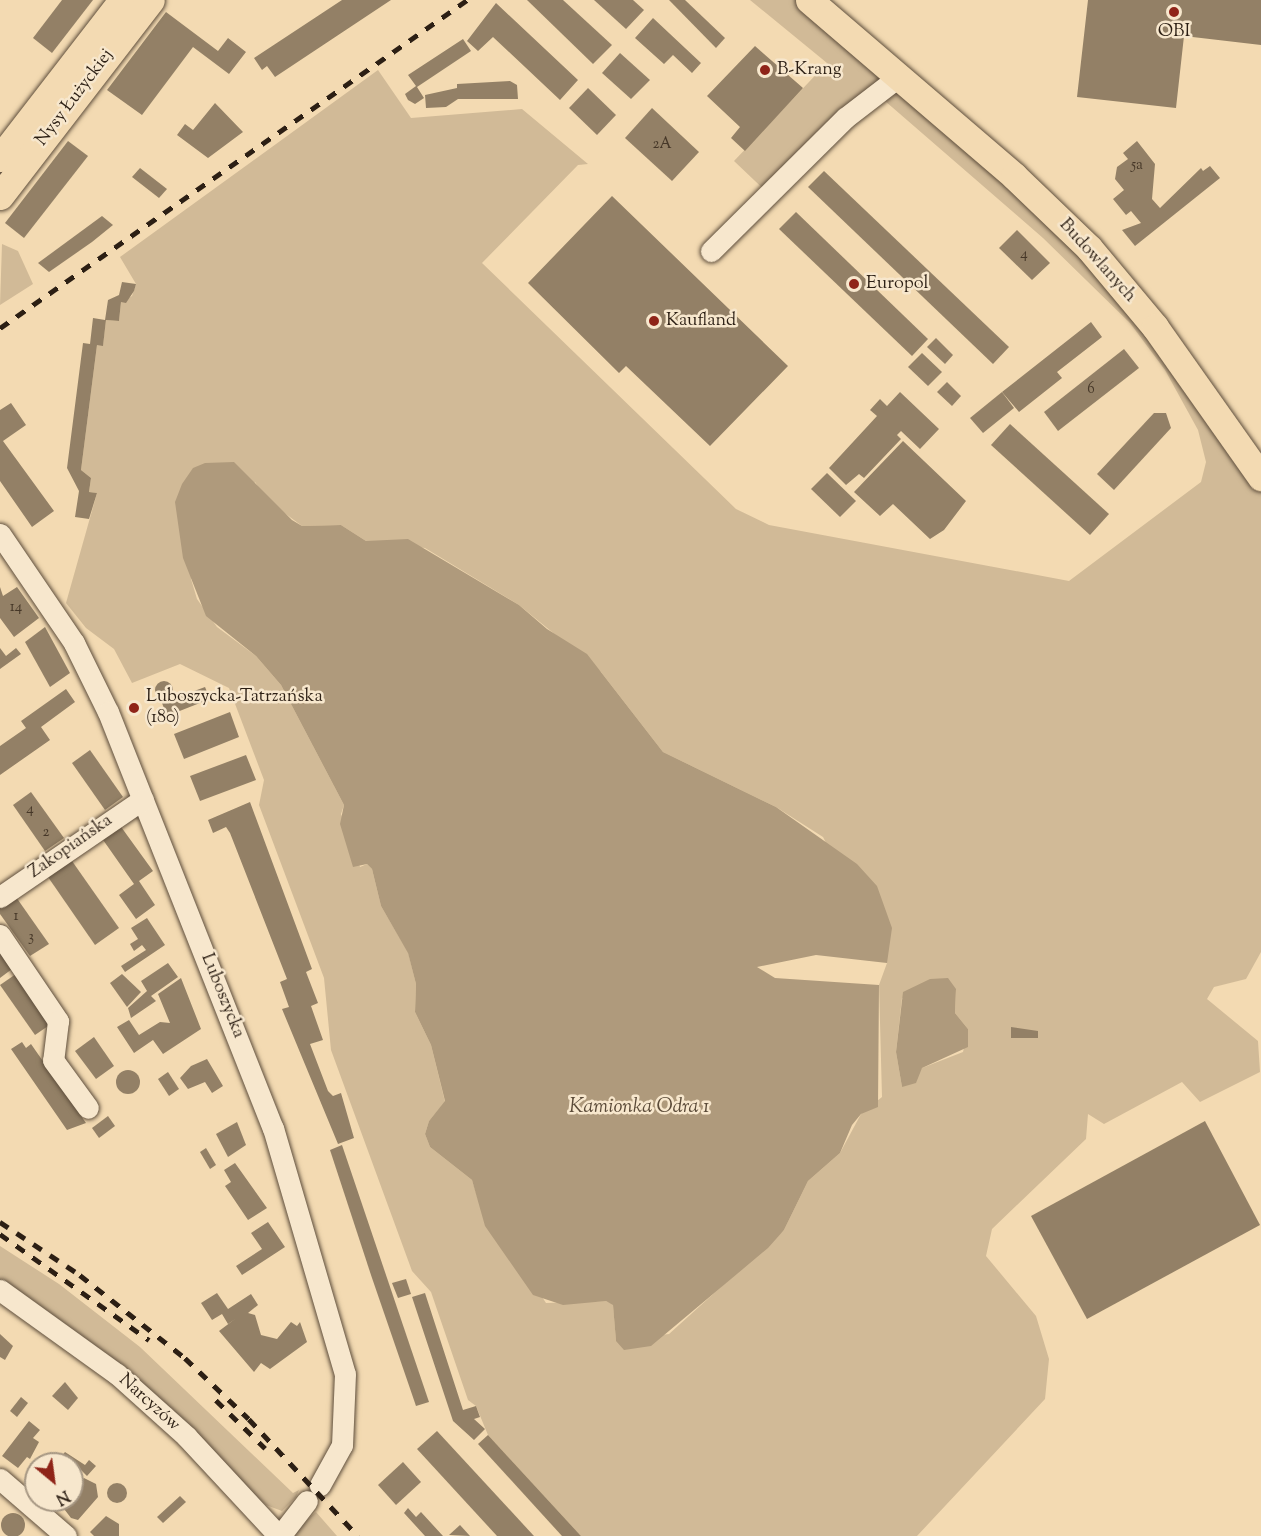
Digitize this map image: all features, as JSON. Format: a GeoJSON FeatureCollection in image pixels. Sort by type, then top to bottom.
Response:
{"type":"FeatureCollection","features":[{"type":"Feature","properties":{"kind":"main road","name":"Budowlanych"},"geometry":{"type":"LineString","coordinates":[[809,0],[897,78],[1014,176],[1089,248],[1155,327],[1261,477]]}},
{"type":"Feature","properties":{"kind":"main road","name":"Nysy Łużyckiej"},"geometry":{"type":"LineString","coordinates":[[0,158],[134,3]]}},
{"type":"Feature","properties":{"kind":"main road","name":"Nysy Łużyckiej"},"geometry":{"type":"LineString","coordinates":[[0,196],[134,3]]}},
{"type":"Feature","properties":{"kind":"street"},"geometry":{"type":"LineString","coordinates":[[711,251],[845,118],[897,78]]}},
{"type":"Feature","properties":{"kind":"street","name":"Luboszycka"},"geometry":{"type":"LineString","coordinates":[[2,542],[74,643],[144,799],[270,1119],[333,1324],[347,1402],[342,1445],[314,1493],[280,1536]]}},
{"type":"Feature","properties":{"kind":"street","name":"Zakopiańska"},"geometry":{"type":"LineString","coordinates":[[0,897],[144,799]]}},
{"type":"Feature","properties":{"kind":"street"},"geometry":{"type":"LineString","coordinates":[[0,935],[58,1021],[53,1060],[88,1108]]}},
{"type":"Feature","properties":{"kind":"street","name":"Narcyzów"},"geometry":{"type":"LineString","coordinates":[[0,1290],[117,1374],[193,1443],[280,1536]]}},
{"type":"Feature","properties":{"kind":"street"},"geometry":{"type":"LineString","coordinates":[[0,1479],[66,1536]]}},
{"type":"Feature","properties":{"kind":"shaded area"},"geometry":{"type":"Polygon","coordinates":[[[750,0],[809,0],[1070,229],[1261,477],[1261,952],[1246,979],[1214,987],[1207,999],[1258,1041],[1260,1072],[1200,1102],[1182,1082],[1104,1124],[1088,1114],[1086,1139],[992,1229],[986,1256],[1036,1316],[1049,1359],[1045,1399],[917,1536],[581,1536],[488,1435],[476,1406],[468,1400],[431,1292],[412,1271],[331,1050],[324,978],[259,805],[264,780],[229,688],[180,664],[132,683],[114,649],[86,628],[66,603],[97,493],[89,492],[91,478],[81,470],[97,345],[103,345],[106,320],[119,321],[121,302],[132,296],[136,284],[120,257],[378,70],[411,118],[522,109],[588,164],[578,165],[482,263],[736,509],[769,525],[1069,581],[1201,482],[1206,462],[1198,430],[1165,370],[1130,323],[1043,238],[885,101],[876,97],[771,196],[734,161],[827,63],[750,0]],[[255,482],[191,579],[197,599],[217,627],[256,656],[281,685],[344,805],[341,814],[360,867],[367,864],[372,869],[381,906],[408,952],[416,984],[415,1012],[431,1045],[445,1102],[429,1121],[425,1134],[430,1147],[472,1180],[478,1199],[546,1303],[606,1301],[613,1304],[616,1341],[669,1334],[784,1230],[808,1181],[840,1153],[861,1114],[882,1097],[879,985],[887,963],[823,837],[776,807],[663,752],[601,672],[519,605],[425,548],[366,541],[341,525],[302,526],[267,500],[255,482]],[[956,989],[902,998],[896,1052],[902,1087],[922,1068],[963,1052],[968,1029],[955,1013],[956,989]]]}},
{"type":"Feature","properties":{"kind":"shaded area"},"geometry":{"type":"Polygon","coordinates":[[[2,244],[18,251],[33,284],[0,305],[2,244]]]}},
{"type":"Feature","properties":{"kind":"shaded area"},"geometry":{"type":"Polygon","coordinates":[[[0,1246],[59,1284],[140,1347],[293,1493],[299,1490],[296,1497],[282,1511],[266,1505],[0,1280],[0,1246]]]}},
{"type":"Feature","properties":{"kind":"shaded area"},"geometry":{"type":"Polygon","coordinates":[[[316,1512],[337,1536],[293,1536],[310,1517],[316,1512]]]}},
{"type":"Feature","properties":{"kind":"water","name":"Kamionka Odra 1"},"geometry":{"type":"Polygon","coordinates":[[[234,462],[292,520],[302,526],[341,525],[366,541],[408,539],[519,605],[547,629],[587,654],[663,752],[776,807],[857,864],[877,886],[892,928],[887,963],[816,955],[757,967],[775,978],[879,985],[878,1107],[861,1114],[852,1125],[840,1153],[808,1181],[784,1230],[768,1248],[651,1346],[624,1350],[616,1341],[613,1305],[606,1301],[563,1305],[533,1295],[485,1226],[472,1180],[430,1147],[425,1134],[429,1121],[445,1101],[431,1045],[415,1012],[416,984],[408,953],[381,906],[372,869],[367,864],[353,867],[340,824],[344,805],[281,685],[256,656],[206,616],[183,558],[175,502],[182,484],[193,468],[205,463],[234,462]]]}},
{"type":"Feature","properties":{"kind":"water"},"geometry":{"type":"Polygon","coordinates":[[[948,978],[956,989],[955,1013],[968,1029],[968,1047],[922,1068],[916,1083],[902,1087],[896,1052],[903,992],[930,979],[948,978]]]}},
{"type":"Feature","properties":{"kind":"building"},"geometry":{"type":"Polygon","coordinates":[[[62,0],[93,0],[52,53],[33,38],[62,0]]]}},
{"type":"Feature","properties":{"kind":"building"},"geometry":{"type":"Polygon","coordinates":[[[342,0],[391,0],[275,77],[267,66],[262,70],[254,58],[342,0]]]}},
{"type":"Feature","properties":{"kind":"building"},"geometry":{"type":"Polygon","coordinates":[[[527,0],[563,0],[612,45],[593,64],[527,0]]]}},
{"type":"Feature","properties":{"kind":"building"},"geometry":{"type":"Polygon","coordinates":[[[594,0],[633,0],[644,10],[626,29],[594,0]]]}},
{"type":"Feature","properties":{"kind":"building"},"geometry":{"type":"Polygon","coordinates":[[[669,0],[685,0],[725,38],[716,48],[669,0]]]}},
{"type":"Feature","properties":{"kind":"building"},"geometry":{"type":"Polygon","coordinates":[[[1088,0],[1261,0],[1261,45],[1184,36],[1176,108],[1077,97],[1088,0]]]}},
{"type":"Feature","properties":{"kind":"building"},"geometry":{"type":"Polygon","coordinates":[[[496,3],[578,80],[560,100],[493,37],[478,51],[467,41],[496,3]]]}},
{"type":"Feature","properties":{"kind":"building"},"geometry":{"type":"Polygon","coordinates":[[[166,12],[218,51],[228,38],[246,52],[229,74],[193,47],[142,115],[107,90],[166,12]]]}},
{"type":"Feature","properties":{"kind":"building"},"geometry":{"type":"Polygon","coordinates":[[[653,18],[701,63],[692,73],[673,55],[664,64],[635,38],[653,18]]]}},
{"type":"Feature","properties":{"kind":"building"},"geometry":{"type":"Polygon","coordinates":[[[463,39],[471,51],[417,87],[424,98],[415,104],[408,100],[405,94],[416,86],[408,75],[463,39]]]}},
{"type":"Feature","properties":{"kind":"building"},"geometry":{"type":"Polygon","coordinates":[[[755,46],[803,88],[745,151],[731,138],[740,127],[707,96],[755,46]]]}},
{"type":"Feature","properties":{"kind":"building"},"geometry":{"type":"Polygon","coordinates":[[[620,53],[650,80],[631,99],[602,73],[620,53]]]}},
{"type":"Feature","properties":{"kind":"building"},"geometry":{"type":"Polygon","coordinates":[[[510,81],[517,85],[518,99],[458,99],[446,107],[426,108],[425,95],[457,88],[457,84],[510,81]]]}},
{"type":"Feature","properties":{"kind":"building"},"geometry":{"type":"Polygon","coordinates":[[[588,88],[616,115],[597,135],[569,108],[588,88]]]}},
{"type":"Feature","properties":{"kind":"building"},"geometry":{"type":"Polygon","coordinates":[[[215,103],[243,132],[208,158],[177,135],[185,124],[193,130],[215,103]]]}},
{"type":"Feature","properties":{"kind":"building"},"geometry":{"type":"Polygon","coordinates":[[[652,108],[699,152],[672,181],[625,138],[652,108]]]}},
{"type":"Feature","properties":{"kind":"building"},"geometry":{"type":"Polygon","coordinates":[[[68,141],[88,156],[24,238],[5,223],[68,141]]]}},
{"type":"Feature","properties":{"kind":"building"},"geometry":{"type":"Polygon","coordinates":[[[1137,141],[1155,164],[1152,199],[1160,208],[1201,168],[1203,171],[1210,166],[1220,178],[1135,246],[1122,230],[1141,223],[1131,211],[1126,215],[1113,199],[1124,190],[1115,179],[1117,167],[1128,159],[1123,153],[1137,141]]]}},
{"type":"Feature","properties":{"kind":"building"},"geometry":{"type":"Polygon","coordinates":[[[140,168],[167,189],[159,198],[132,177],[140,168]]]}},
{"type":"Feature","properties":{"kind":"building"},"geometry":{"type":"Polygon","coordinates":[[[824,171],[1009,347],[993,364],[808,187],[824,171]]]}},
{"type":"Feature","properties":{"kind":"building","name":"Kaufland"},"geometry":{"type":"Polygon","coordinates":[[[612,196],[788,366],[710,446],[626,366],[619,373],[528,283],[612,196]]]}},
{"type":"Feature","properties":{"kind":"building","name":"Europol"},"geometry":{"type":"Polygon","coordinates":[[[796,212],[928,339],[912,356],[779,229],[796,212]]]}},
{"type":"Feature","properties":{"kind":"building"},"geometry":{"type":"Polygon","coordinates":[[[102,216],[113,225],[92,242],[49,272],[38,263],[102,216]]]}},
{"type":"Feature","properties":{"kind":"building"},"geometry":{"type":"Polygon","coordinates":[[[1017,230],[1050,263],[1032,280],[999,248],[1017,230]]]}},
{"type":"Feature","properties":{"kind":"building"},"geometry":{"type":"Polygon","coordinates":[[[122,282],[136,284],[126,303],[121,302],[119,321],[106,320],[103,346],[97,345],[81,470],[91,478],[89,492],[97,493],[89,519],[75,517],[79,491],[67,468],[83,343],[90,344],[93,318],[105,320],[108,300],[119,295],[122,282]]]}},
{"type":"Feature","properties":{"kind":"building"},"geometry":{"type":"Polygon","coordinates":[[[1091,322],[1102,337],[1057,372],[1062,378],[1019,412],[1002,392],[1091,322]]]}},
{"type":"Feature","properties":{"kind":"building"},"geometry":{"type":"Polygon","coordinates":[[[936,338],[953,355],[945,364],[927,347],[936,338]]]}},
{"type":"Feature","properties":{"kind":"building"},"geometry":{"type":"Polygon","coordinates":[[[1124,349],[1139,368],[1058,431],[1044,412],[1124,349]]]}},
{"type":"Feature","properties":{"kind":"building"},"geometry":{"type":"Polygon","coordinates":[[[922,353],[942,372],[928,386],[908,367],[922,353]]]}},
{"type":"Feature","properties":{"kind":"building"},"geometry":{"type":"Polygon","coordinates":[[[947,382],[961,396],[952,406],[937,392],[947,382]]]}},
{"type":"Feature","properties":{"kind":"building"},"geometry":{"type":"Polygon","coordinates":[[[900,392],[939,429],[920,449],[901,431],[897,435],[901,439],[864,478],[859,474],[846,485],[829,468],[877,416],[870,410],[880,399],[887,406],[900,392]]]}},
{"type":"Feature","properties":{"kind":"building"},"geometry":{"type":"Polygon","coordinates":[[[1002,392],[1014,408],[983,433],[970,418],[1002,392]]]}},
{"type":"Feature","properties":{"kind":"building"},"geometry":{"type":"Polygon","coordinates":[[[11,403],[26,425],[3,441],[54,511],[32,527],[0,481],[0,410],[11,403]]]}},
{"type":"Feature","properties":{"kind":"building"},"geometry":{"type":"Polygon","coordinates":[[[1154,413],[1166,413],[1171,428],[1114,490],[1097,474],[1154,413]]]}},
{"type":"Feature","properties":{"kind":"building"},"geometry":{"type":"Polygon","coordinates":[[[1010,424],[1109,514],[1090,535],[991,445],[1010,424]]]}},
{"type":"Feature","properties":{"kind":"building"},"geometry":{"type":"Polygon","coordinates":[[[903,441],[966,501],[944,530],[930,539],[893,504],[880,516],[854,492],[903,441]]]}},
{"type":"Feature","properties":{"kind":"building"},"geometry":{"type":"Polygon","coordinates":[[[827,473],[856,501],[840,517],[811,489],[827,473]]]}},
{"type":"Feature","properties":{"kind":"building"},"geometry":{"type":"Polygon","coordinates":[[[0,587],[3,596],[17,587],[39,618],[14,637],[0,618],[0,587]]]}},
{"type":"Feature","properties":{"kind":"building"},"geometry":{"type":"Polygon","coordinates":[[[45,627],[70,673],[50,687],[25,642],[45,627]]]}},
{"type":"Feature","properties":{"kind":"building"},"geometry":{"type":"Polygon","coordinates":[[[0,648],[6,656],[16,648],[21,654],[0,669],[0,648]]]}},
{"type":"Feature","properties":{"kind":"building"},"geometry":{"type":"Polygon","coordinates":[[[160,681],[168,681],[173,686],[171,697],[160,699],[155,694],[155,686],[160,681]]]}},
{"type":"Feature","properties":{"kind":"building"},"geometry":{"type":"Polygon","coordinates":[[[205,687],[210,699],[167,716],[162,703],[205,687]]]}},
{"type":"Feature","properties":{"kind":"building"},"geometry":{"type":"Polygon","coordinates":[[[66,689],[75,702],[41,727],[50,740],[0,775],[0,746],[26,728],[21,721],[66,689]]]}},
{"type":"Feature","properties":{"kind":"building"},"geometry":{"type":"Polygon","coordinates":[[[230,712],[239,737],[184,759],[174,734],[230,712]]]}},
{"type":"Feature","properties":{"kind":"building"},"geometry":{"type":"Polygon","coordinates":[[[90,750],[123,797],[105,810],[72,763],[90,750]]]}},
{"type":"Feature","properties":{"kind":"building"},"geometry":{"type":"Polygon","coordinates":[[[246,755],[256,780],[200,801],[190,776],[246,755]]]}},
{"type":"Feature","properties":{"kind":"building"},"geometry":{"type":"Polygon","coordinates":[[[31,792],[64,838],[45,851],[13,805],[31,792]]]}},
{"type":"Feature","properties":{"kind":"building"},"geometry":{"type":"Polygon","coordinates":[[[250,802],[312,969],[306,972],[318,1003],[311,1006],[323,1040],[310,1044],[328,1091],[333,1096],[341,1093],[354,1138],[338,1144],[282,1009],[289,1007],[280,982],[287,979],[230,833],[226,827],[213,833],[208,820],[250,802]]]}},
{"type":"Feature","properties":{"kind":"building"},"geometry":{"type":"Polygon","coordinates":[[[119,824],[153,871],[139,881],[155,905],[136,919],[119,895],[134,884],[101,837],[119,824]]]}},
{"type":"Feature","properties":{"kind":"building"},"geometry":{"type":"Polygon","coordinates":[[[72,861],[119,928],[95,945],[48,877],[72,861]]]}},
{"type":"Feature","properties":{"kind":"building"},"geometry":{"type":"Polygon","coordinates":[[[16,897],[49,944],[30,956],[0,914],[0,908],[16,897]]]}},
{"type":"Feature","properties":{"kind":"building"},"geometry":{"type":"Polygon","coordinates":[[[147,918],[165,945],[125,972],[121,966],[146,950],[142,945],[134,951],[130,944],[138,939],[131,928],[147,918]]]}},
{"type":"Feature","properties":{"kind":"building"},"geometry":{"type":"Polygon","coordinates":[[[0,951],[12,969],[0,978],[0,951]]]}},
{"type":"Feature","properties":{"kind":"building"},"geometry":{"type":"Polygon","coordinates":[[[168,963],[178,977],[151,996],[156,1001],[131,1018],[128,1008],[147,991],[141,981],[168,963]]]}},
{"type":"Feature","properties":{"kind":"building"},"geometry":{"type":"Polygon","coordinates":[[[16,974],[51,1024],[35,1035],[0,985],[16,974]]]}},
{"type":"Feature","properties":{"kind":"building"},"geometry":{"type":"Polygon","coordinates":[[[122,974],[141,992],[127,1007],[110,983],[122,974]]]}},
{"type":"Feature","properties":{"kind":"building"},"geometry":{"type":"Polygon","coordinates":[[[181,978],[201,1029],[163,1054],[153,1040],[134,1053],[117,1027],[129,1020],[139,1035],[160,1022],[170,1023],[158,994],[181,978]]]}},
{"type":"Feature","properties":{"kind":"building"},"geometry":{"type":"Polygon","coordinates":[[[1011,1027],[1038,1031],[1038,1038],[1011,1038],[1011,1027]]]}},
{"type":"Feature","properties":{"kind":"building"},"geometry":{"type":"Polygon","coordinates":[[[94,1037],[114,1066],[96,1079],[75,1051],[94,1037]]]}},
{"type":"Feature","properties":{"kind":"building"},"geometry":{"type":"Polygon","coordinates":[[[22,1042],[26,1048],[31,1044],[86,1123],[67,1130],[11,1049],[22,1042]]]}},
{"type":"Feature","properties":{"kind":"building"},"geometry":{"type":"Polygon","coordinates":[[[207,1059],[223,1086],[212,1093],[205,1082],[188,1089],[180,1078],[191,1066],[207,1059]]]}},
{"type":"Feature","properties":{"kind":"building"},"geometry":{"type":"Polygon","coordinates":[[[123,1070],[133,1070],[140,1077],[140,1087],[133,1094],[123,1094],[116,1087],[116,1077],[123,1070]]]}},
{"type":"Feature","properties":{"kind":"building"},"geometry":{"type":"Polygon","coordinates":[[[168,1072],[179,1089],[169,1096],[158,1079],[168,1072]]]}},
{"type":"Feature","properties":{"kind":"building"},"geometry":{"type":"Polygon","coordinates":[[[108,1116],[115,1126],[99,1138],[92,1128],[108,1116]]]}},
{"type":"Feature","properties":{"kind":"building"},"geometry":{"type":"Polygon","coordinates":[[[1205,1121],[1260,1225],[1087,1319],[1031,1216],[1205,1121]]]}},
{"type":"Feature","properties":{"kind":"building"},"geometry":{"type":"Polygon","coordinates":[[[237,1122],[246,1145],[228,1157],[216,1134],[237,1122]]]}},
{"type":"Feature","properties":{"kind":"building"},"geometry":{"type":"Polygon","coordinates":[[[342,1145],[429,1402],[416,1406],[371,1275],[330,1150],[342,1145]]]}},
{"type":"Feature","properties":{"kind":"building"},"geometry":{"type":"Polygon","coordinates":[[[206,1148],[216,1165],[210,1169],[200,1152],[206,1148]]]}},
{"type":"Feature","properties":{"kind":"building"},"geometry":{"type":"Polygon","coordinates":[[[235,1163],[267,1208],[248,1220],[225,1186],[231,1182],[224,1170],[235,1163]]]}},
{"type":"Feature","properties":{"kind":"building"},"geometry":{"type":"Polygon","coordinates":[[[268,1222],[285,1247],[242,1275],[236,1266],[262,1249],[251,1233],[268,1222]]]}},
{"type":"Feature","properties":{"kind":"building"},"geometry":{"type":"Polygon","coordinates":[[[406,1279],[411,1294],[398,1298],[392,1283],[406,1279]]]}},
{"type":"Feature","properties":{"kind":"building"},"geometry":{"type":"Polygon","coordinates":[[[217,1293],[228,1309],[251,1294],[258,1305],[248,1313],[255,1315],[261,1335],[277,1339],[291,1322],[297,1326],[300,1322],[307,1342],[270,1369],[261,1363],[254,1372],[219,1331],[235,1319],[228,1324],[222,1314],[212,1320],[201,1303],[217,1293]]]}},
{"type":"Feature","properties":{"kind":"building"},"geometry":{"type":"Polygon","coordinates":[[[425,1293],[463,1410],[476,1406],[480,1417],[474,1419],[485,1429],[474,1440],[453,1421],[412,1297],[425,1293]]]}},
{"type":"Feature","properties":{"kind":"building"},"geometry":{"type":"Polygon","coordinates":[[[0,1334],[13,1346],[5,1360],[0,1357],[0,1334]]]}},
{"type":"Feature","properties":{"kind":"building"},"geometry":{"type":"Polygon","coordinates":[[[65,1382],[78,1398],[68,1410],[52,1396],[65,1382]]]}},
{"type":"Feature","properties":{"kind":"building"},"geometry":{"type":"Polygon","coordinates":[[[21,1397],[28,1403],[17,1417],[10,1411],[21,1397]]]}},
{"type":"Feature","properties":{"kind":"building"},"geometry":{"type":"Polygon","coordinates":[[[29,1421],[40,1430],[33,1438],[39,1442],[34,1452],[24,1452],[24,1461],[18,1468],[2,1456],[29,1421]]]}},
{"type":"Feature","properties":{"kind":"building"},"geometry":{"type":"Polygon","coordinates":[[[437,1431],[534,1536],[497,1536],[417,1449],[437,1431]]]}},
{"type":"Feature","properties":{"kind":"building"},"geometry":{"type":"Polygon","coordinates":[[[488,1435],[581,1536],[562,1536],[478,1444],[488,1435]]]}},
{"type":"Feature","properties":{"kind":"building"},"geometry":{"type":"Polygon","coordinates":[[[89,1460],[96,1466],[87,1476],[84,1473],[84,1464],[89,1460]]]}},
{"type":"Feature","properties":{"kind":"building"},"geometry":{"type":"Polygon","coordinates":[[[403,1462],[421,1482],[396,1505],[378,1485],[403,1462]]]}},
{"type":"Feature","properties":{"kind":"building"},"geometry":{"type":"Polygon","coordinates":[[[84,1478],[96,1484],[98,1497],[78,1520],[71,1518],[66,1512],[84,1512],[84,1478]]]}},
{"type":"Feature","properties":{"kind":"building"},"geometry":{"type":"Polygon","coordinates":[[[113,1483],[121,1483],[127,1489],[127,1497],[121,1503],[113,1503],[107,1497],[107,1489],[113,1483]]]}},
{"type":"Feature","properties":{"kind":"building"},"geometry":{"type":"Polygon","coordinates":[[[180,1496],[186,1502],[163,1523],[157,1517],[180,1496]]]}},
{"type":"Feature","properties":{"kind":"building"},"geometry":{"type":"Polygon","coordinates":[[[408,1508],[416,1517],[421,1512],[443,1536],[425,1536],[404,1513],[408,1508]]]}},
{"type":"Feature","properties":{"kind":"building"},"geometry":{"type":"Polygon","coordinates":[[[13,1513],[18,1514],[24,1520],[24,1530],[18,1536],[13,1537],[8,1536],[2,1530],[1,1525],[2,1520],[8,1514],[13,1513]]]}},
{"type":"Feature","properties":{"kind":"building"},"geometry":{"type":"Polygon","coordinates":[[[106,1516],[119,1524],[119,1536],[94,1536],[90,1532],[106,1516]]]}},
{"type":"Feature","properties":{"kind":"building"},"geometry":{"type":"Polygon","coordinates":[[[460,1525],[470,1536],[449,1535],[460,1525]]]}},
{"type":"Feature","properties":{"kind":"railway"},"geometry":{"type":"LineString","coordinates":[[0,328],[467,0]]}},
{"type":"Feature","properties":{"kind":"railway"},"geometry":{"type":"LineString","coordinates":[[0,1222],[80,1275],[185,1358],[249,1419],[358,1536]]}},
{"type":"Feature","properties":{"kind":"railway"},"geometry":{"type":"LineString","coordinates":[[0,1234],[149,1340]]}},
{"type":"Feature","properties":{"kind":"railway"},"geometry":{"type":"LineString","coordinates":[[216,1400],[265,1448]]}},
{"type":"Feature","properties":{"kind":"place","name":"OBI"},"geometry":{"type":"Point","coordinates":[1174,12]}},
{"type":"Feature","properties":{"kind":"place","name":"B-Krang"},"geometry":{"type":"Point","coordinates":[765,70]}},
{"type":"Feature","properties":{"kind":"place","name":"Europol"},"geometry":{"type":"Point","coordinates":[854,284]}},
{"type":"Feature","properties":{"kind":"place","name":"Kaufland"},"geometry":{"type":"Point","coordinates":[654,321]}},
{"type":"Feature","properties":{"kind":"place","name":"Luboszycka-Tatrzańska (180)"},"geometry":{"type":"Point","coordinates":[134,708]}}]}
